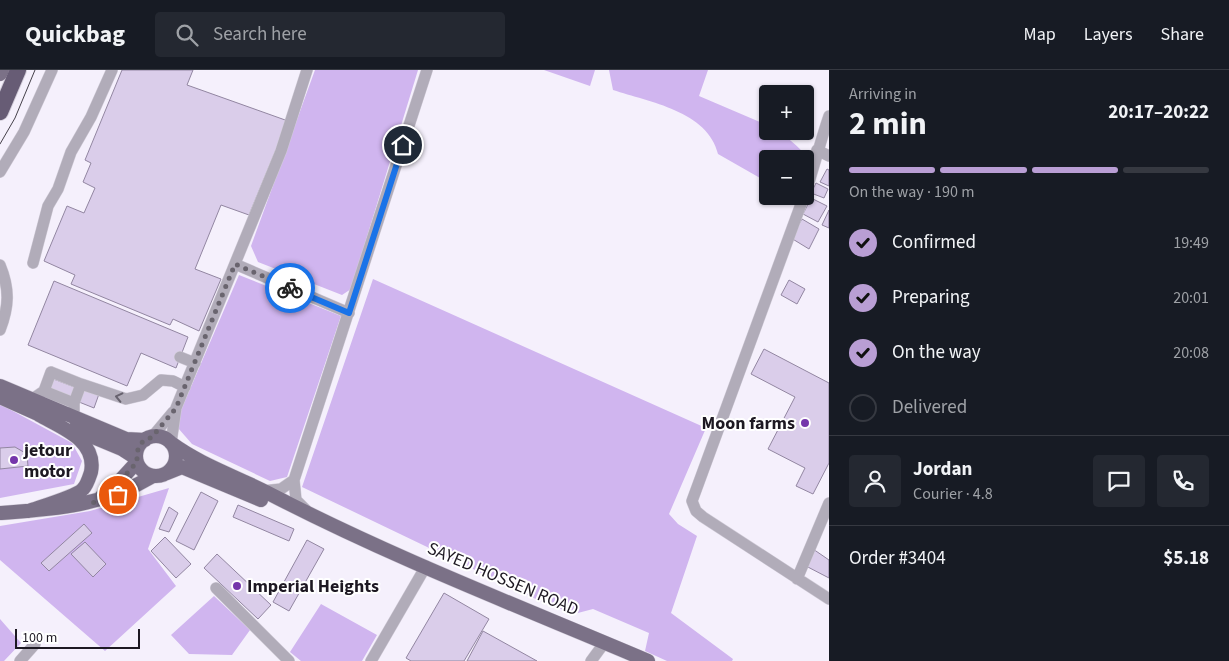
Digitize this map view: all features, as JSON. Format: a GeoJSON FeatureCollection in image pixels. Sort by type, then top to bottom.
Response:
{"type":"FeatureCollection","features":[{"type":"Feature","properties":{"kind":"highway"},"geometry":{"type":"LineString","coordinates":[[0,112],[18,70]]}},
{"type":"Feature","properties":{"kind":"main road"},"geometry":{"type":"LineString","coordinates":[[0,74],[2,70]]}},
{"type":"Feature","properties":{"kind":"main road"},"geometry":{"type":"LineString","coordinates":[[0,386],[126,439],[162,438],[171,443],[176,455],[172,468],[167,472],[153,476],[118,495],[93,503],[0,513]]}},
{"type":"Feature","properties":{"kind":"main road"},"geometry":{"type":"LineString","coordinates":[[0,397],[122,449],[137,460],[146,473],[153,476]]}},
{"type":"Feature","properties":{"kind":"main road"},"geometry":{"type":"LineString","coordinates":[[29,511],[82,491],[89,480],[92,463],[87,446],[74,434],[39,415]]}},
{"type":"Feature","properties":{"kind":"main road"},"geometry":{"type":"LineString","coordinates":[[93,503],[114,488],[137,460],[138,448],[149,438]]}},
{"type":"Feature","properties":{"kind":"main road","name":"SAYED HOSSEN ROAD"},"geometry":{"type":"LineString","coordinates":[[171,443],[203,464],[263,491],[337,529]]}},
{"type":"Feature","properties":{"kind":"main road","name":"SAYED HOSSEN ROAD"},"geometry":{"type":"LineString","coordinates":[[167,472],[182,467],[191,470],[426,566],[648,661]]}},
{"type":"Feature","properties":{"kind":"street"},"geometry":{"type":"LineString","coordinates":[[0,172],[24,132],[52,70]]}},
{"type":"Feature","properties":{"kind":"street"},"geometry":{"type":"LineString","coordinates":[[33,263],[48,206],[58,189],[71,152],[91,117],[112,70]]}},
{"type":"Feature","properties":{"kind":"street"},"geometry":{"type":"LineString","coordinates":[[171,443],[176,408],[281,151],[308,70]]}},
{"type":"Feature","properties":{"kind":"street"},"geometry":{"type":"LineString","coordinates":[[314,517],[296,500],[294,480],[427,70]]}},
{"type":"Feature","properties":{"kind":"street"},"geometry":{"type":"LineString","coordinates":[[814,168],[817,150],[829,116]]}},
{"type":"Feature","properties":{"kind":"street"},"geometry":{"type":"LineString","coordinates":[[817,150],[829,156]]}},
{"type":"Feature","properties":{"kind":"street"},"geometry":{"type":"LineString","coordinates":[[801,205],[692,501],[696,512],[829,599]]}},
{"type":"Feature","properties":{"kind":"street"},"geometry":{"type":"LineString","coordinates":[[235,264],[349,313]]}},
{"type":"Feature","properties":{"kind":"street"},"geometry":{"type":"LineString","coordinates":[[0,265],[9,297],[7,314],[0,330]]}},
{"type":"Feature","properties":{"kind":"street"},"geometry":{"type":"LineString","coordinates":[[180,357],[195,363]]}},
{"type":"Feature","properties":{"kind":"street"},"geometry":{"type":"LineString","coordinates":[[31,400],[44,391],[51,372],[126,399],[143,396],[161,380],[173,381],[185,387]]}},
{"type":"Feature","properties":{"kind":"street"},"geometry":{"type":"LineString","coordinates":[[74,418],[74,403],[81,384]]}},
{"type":"Feature","properties":{"kind":"street"},"geometry":{"type":"LineString","coordinates":[[44,391],[74,403]]}},
{"type":"Feature","properties":{"kind":"street"},"geometry":{"type":"LineString","coordinates":[[149,438],[176,408]]}},
{"type":"Feature","properties":{"kind":"street"},"geometry":{"type":"LineString","coordinates":[[263,491],[281,489],[294,480]]}},
{"type":"Feature","properties":{"kind":"street"},"geometry":{"type":"LineString","coordinates":[[797,579],[829,504]]}},
{"type":"Feature","properties":{"kind":"street"},"geometry":{"type":"LineString","coordinates":[[374,660],[426,566]]}},
{"type":"Feature","properties":{"kind":"street"},"geometry":{"type":"LineString","coordinates":[[216,588],[289,661]]}},
{"type":"Feature","properties":{"kind":"street"},"geometry":{"type":"LineString","coordinates":[[591,661],[605,642]]}},
{"type":"Feature","properties":{"kind":"street"},"geometry":{"type":"LineString","coordinates":[[20,661],[35,644]]}},
{"type":"Feature","properties":{"kind":"shaded area"},"geometry":{"type":"Polygon","coordinates":[[[315,70],[418,70],[351,289],[342,295],[258,262],[251,246],[315,70]]]}},
{"type":"Feature","properties":{"kind":"shaded area"},"geometry":{"type":"Polygon","coordinates":[[[544,70],[595,70],[590,86],[544,70]]]}},
{"type":"Feature","properties":{"kind":"shaded area"},"geometry":{"type":"Polygon","coordinates":[[[609,70],[708,70],[699,96],[759,122],[759,140],[790,140],[800,150],[759,150],[759,177],[718,154],[712,139],[690,118],[659,104],[613,90],[609,70]]]}},
{"type":"Feature","properties":{"kind":"shaded area"},"geometry":{"type":"Polygon","coordinates":[[[239,275],[341,316],[287,477],[270,481],[192,444],[178,428],[181,410],[239,275]]]}},
{"type":"Feature","properties":{"kind":"shaded area"},"geometry":{"type":"Polygon","coordinates":[[[373,279],[706,428],[669,514],[678,524],[697,536],[671,613],[733,659],[732,661],[667,661],[645,651],[649,633],[593,609],[574,614],[540,601],[302,487],[373,279]]]}},
{"type":"Feature","properties":{"kind":"shaded area"},"geometry":{"type":"Polygon","coordinates":[[[0,404],[72,443],[82,461],[74,484],[0,498],[0,404]]]}},
{"type":"Feature","properties":{"kind":"shaded area"},"geometry":{"type":"Polygon","coordinates":[[[169,488],[148,549],[176,586],[105,651],[0,560],[0,526],[90,511],[169,488]]]}},
{"type":"Feature","properties":{"kind":"shaded area"},"geometry":{"type":"Polygon","coordinates":[[[214,596],[250,630],[232,655],[189,654],[171,635],[214,596]]]}},
{"type":"Feature","properties":{"kind":"shaded area"},"geometry":{"type":"Polygon","coordinates":[[[321,604],[377,635],[362,661],[301,661],[290,652],[321,604]]]}},
{"type":"Feature","properties":{"kind":"shaded area"},"geometry":{"type":"Polygon","coordinates":[[[0,619],[21,643],[4,661],[0,661],[0,619]]]}},
{"type":"Feature","properties":{"kind":"building"},"geometry":{"type":"Polygon","coordinates":[[[122,70],[193,70],[187,85],[288,121],[249,215],[221,205],[195,269],[221,279],[199,331],[173,319],[170,325],[71,284],[75,275],[44,261],[67,206],[84,213],[95,188],[83,182],[91,163],[85,160],[122,70]]]}},
{"type":"Feature","properties":{"kind":"building"},"geometry":{"type":"Polygon","coordinates":[[[827,169],[829,170],[829,186],[820,182],[827,169]]]}},
{"type":"Feature","properties":{"kind":"building"},"geometry":{"type":"Polygon","coordinates":[[[816,183],[828,189],[824,198],[814,194],[816,183]]]}},
{"type":"Feature","properties":{"kind":"building"},"geometry":{"type":"Polygon","coordinates":[[[814,200],[827,206],[818,222],[803,214],[808,205],[814,205],[814,200]]]}},
{"type":"Feature","properties":{"kind":"building"},"geometry":{"type":"Polygon","coordinates":[[[829,210],[829,228],[822,225],[829,210]]]}},
{"type":"Feature","properties":{"kind":"building"},"geometry":{"type":"Polygon","coordinates":[[[802,219],[819,229],[809,249],[791,238],[802,219]]]}},
{"type":"Feature","properties":{"kind":"building"},"geometry":{"type":"Polygon","coordinates":[[[789,280],[805,289],[797,304],[781,295],[789,280]]]}},
{"type":"Feature","properties":{"kind":"building"},"geometry":{"type":"Polygon","coordinates":[[[54,281],[188,337],[176,368],[141,353],[127,386],[28,345],[54,281]]]}},
{"type":"Feature","properties":{"kind":"building","name":"Moon farms"},"geometry":{"type":"Polygon","coordinates":[[[764,349],[829,383],[829,463],[813,494],[796,486],[805,468],[768,449],[795,397],[751,374],[764,349]]]}},
{"type":"Feature","properties":{"kind":"building"},"geometry":{"type":"Polygon","coordinates":[[[51,378],[77,388],[73,398],[47,387],[51,378]]]}},
{"type":"Feature","properties":{"kind":"building"},"geometry":{"type":"Polygon","coordinates":[[[84,388],[99,394],[94,408],[79,402],[84,388]]]}},
{"type":"Feature","properties":{"kind":"building","name":"jetour motor"},"geometry":{"type":"Polygon","coordinates":[[[15,447],[27,454],[28,466],[0,469],[0,448],[15,447]]]}},
{"type":"Feature","properties":{"kind":"building"},"geometry":{"type":"Polygon","coordinates":[[[201,492],[218,501],[194,550],[176,541],[201,492]]]}},
{"type":"Feature","properties":{"kind":"building"},"geometry":{"type":"Polygon","coordinates":[[[238,505],[294,529],[289,541],[233,517],[238,505]]]}},
{"type":"Feature","properties":{"kind":"building"},"geometry":{"type":"Polygon","coordinates":[[[169,507],[178,513],[169,532],[159,529],[169,507]]]}},
{"type":"Feature","properties":{"kind":"building"},"geometry":{"type":"Polygon","coordinates":[[[84,524],[92,533],[49,571],[41,563],[84,524]]]}},
{"type":"Feature","properties":{"kind":"building"},"geometry":{"type":"Polygon","coordinates":[[[165,537],[191,564],[176,578],[151,551],[165,537]]]}},
{"type":"Feature","properties":{"kind":"building","name":"Imperial Heights"},"geometry":{"type":"Polygon","coordinates":[[[307,540],[324,549],[289,611],[273,602],[307,540]]]}},
{"type":"Feature","properties":{"kind":"building"},"geometry":{"type":"Polygon","coordinates":[[[85,542],[106,564],[93,577],[71,554],[85,542]]]}},
{"type":"Feature","properties":{"kind":"building"},"geometry":{"type":"Polygon","coordinates":[[[813,549],[829,560],[829,578],[804,565],[813,549]]]}},
{"type":"Feature","properties":{"kind":"building","name":"Imperial Heights"},"geometry":{"type":"Polygon","coordinates":[[[217,554],[271,605],[258,619],[204,568],[217,554]]]}},
{"type":"Feature","properties":{"kind":"building"},"geometry":{"type":"Polygon","coordinates":[[[444,593],[489,619],[464,661],[411,661],[406,658],[444,593]]]}},
{"type":"Feature","properties":{"kind":"building"},"geometry":{"type":"Polygon","coordinates":[[[483,631],[537,661],[467,661],[483,631]]]}},
{"type":"Feature","properties":{"kind":"tram line"},"geometry":{"type":"LineString","coordinates":[[0,144],[15,118],[35,70]]}},
{"type":"Feature","properties":{"kind":"way so far"},"geometry":{"type":"LineString","coordinates":[[118,495],[93,503],[114,488],[137,462],[137,452],[141,443],[152,437],[176,408],[235,264],[290,288]]}},
{"type":"Feature","properties":{"kind":"place","name":"Moon farms"},"geometry":{"type":"Point","coordinates":[805,423]}},
{"type":"Feature","properties":{"kind":"place","name":"jetour motor"},"geometry":{"type":"Point","coordinates":[14,460]}},
{"type":"Feature","properties":{"kind":"place","name":"Imperial Heights"},"geometry":{"type":"Point","coordinates":[237,586]}},
{"type":"Feature","properties":{"kind":"route"},"geometry":{"type":"LineString","coordinates":[[290,288],[349,313],[403,145]]}}]}
